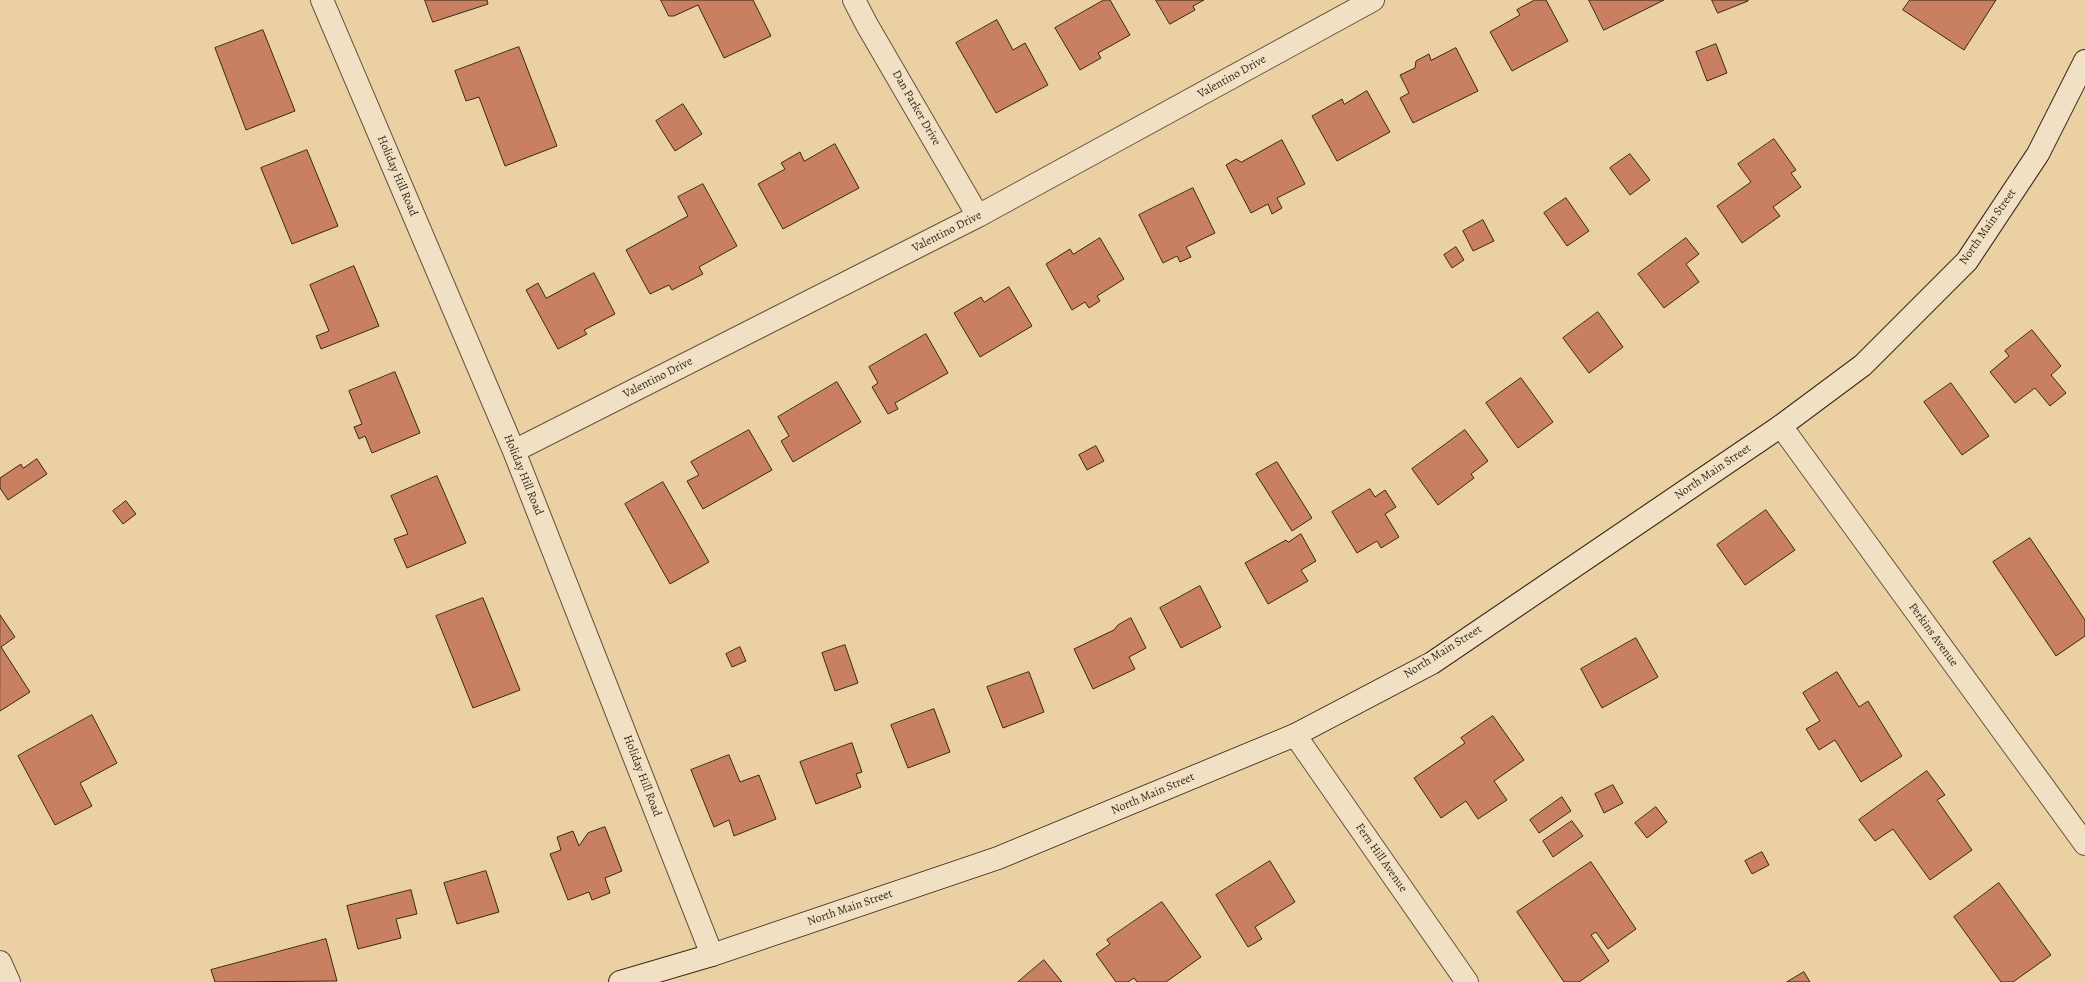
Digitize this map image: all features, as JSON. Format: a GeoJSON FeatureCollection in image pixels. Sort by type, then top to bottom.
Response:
{"type":"FeatureCollection","features":[{"type":"Feature","properties":{"kind":"street","name":"Holiday Hill Road"},"geometry":{"type":"LineString","coordinates":[[322,0],[514,451],[712,955]]}},
{"type":"Feature","properties":{"kind":"street","name":"Dan Parker Drive"},"geometry":{"type":"LineString","coordinates":[[854,0],[978,216]]}},
{"type":"Feature","properties":{"kind":"street","name":"Valentino Drive"},"geometry":{"type":"LineString","coordinates":[[514,451],[978,216],[1373,0]]}},
{"type":"Feature","properties":{"kind":"street","name":"North Main Street"},"geometry":{"type":"LineString","coordinates":[[620,982],[712,955],[998,858],[1295,735],[1432,663],[1781,426],[1863,365],[1967,260],[2038,154],[2085,61]]}},
{"type":"Feature","properties":{"kind":"street","name":"Perkins Avenue"},"geometry":{"type":"LineString","coordinates":[[1781,426],[2085,844]]}},
{"type":"Feature","properties":{"kind":"street","name":"Fern Hill Avenue"},"geometry":{"type":"LineString","coordinates":[[1295,735],[1467,982]]}},
{"type":"Feature","properties":{"kind":"street"},"geometry":{"type":"LineString","coordinates":[[0,962],[9,982]]}},
{"type":"Feature","properties":{"kind":"building"},"geometry":{"type":"Polygon","coordinates":[[[425,0],[487,0],[488,4],[433,22],[425,0]]]}},
{"type":"Feature","properties":{"kind":"building"},"geometry":{"type":"Polygon","coordinates":[[[661,0],[753,0],[771,36],[724,58],[698,5],[674,16],[669,16],[661,0]]]}},
{"type":"Feature","properties":{"kind":"building"},"geometry":{"type":"Polygon","coordinates":[[[1104,0],[1110,0],[1130,35],[1098,53],[1101,58],[1080,70],[1055,28],[1104,0]]]}},
{"type":"Feature","properties":{"kind":"building"},"geometry":{"type":"Polygon","coordinates":[[[1156,0],[1204,0],[1193,6],[1195,10],[1170,24],[1156,0]]]}},
{"type":"Feature","properties":{"kind":"building"},"geometry":{"type":"Polygon","coordinates":[[[1535,0],[1546,0],[1568,41],[1512,71],[1490,32],[1520,15],[1517,10],[1535,0]]]}},
{"type":"Feature","properties":{"kind":"building"},"geometry":{"type":"Polygon","coordinates":[[[1589,0],[1664,0],[1604,30],[1589,0]]]}},
{"type":"Feature","properties":{"kind":"building"},"geometry":{"type":"Polygon","coordinates":[[[1712,0],[1748,0],[1748,1],[1718,13],[1712,0]]]}},
{"type":"Feature","properties":{"kind":"building"},"geometry":{"type":"Polygon","coordinates":[[[1910,0],[1996,0],[1964,50],[1903,10],[1910,0]]]}},
{"type":"Feature","properties":{"kind":"building"},"geometry":{"type":"Polygon","coordinates":[[[997,20],[1013,50],[1025,43],[1048,85],[996,113],[956,43],[997,20]]]}},
{"type":"Feature","properties":{"kind":"building"},"geometry":{"type":"Polygon","coordinates":[[[263,30],[295,111],[246,130],[215,48],[263,30]]]}},
{"type":"Feature","properties":{"kind":"building"},"geometry":{"type":"Polygon","coordinates":[[[1716,44],[1727,73],[1707,81],[1696,52],[1716,44]]]}},
{"type":"Feature","properties":{"kind":"building"},"geometry":{"type":"Polygon","coordinates":[[[519,47],[557,146],[505,166],[479,97],[466,101],[455,71],[519,47]]]}},
{"type":"Feature","properties":{"kind":"building"},"geometry":{"type":"Polygon","coordinates":[[[1456,48],[1478,91],[1413,123],[1400,98],[1409,93],[1400,75],[1415,68],[1416,61],[1429,54],[1431,60],[1456,48]]]}},
{"type":"Feature","properties":{"kind":"building"},"geometry":{"type":"Polygon","coordinates":[[[1367,91],[1390,132],[1337,161],[1312,116],[1342,99],[1344,104],[1367,91]]]}},
{"type":"Feature","properties":{"kind":"building"},"geometry":{"type":"Polygon","coordinates":[[[683,104],[702,134],[675,151],[656,121],[683,104]]]}},
{"type":"Feature","properties":{"kind":"building"},"geometry":{"type":"Polygon","coordinates":[[[1774,139],[1796,170],[1791,173],[1801,187],[1773,207],[1780,216],[1742,243],[1717,206],[1751,182],[1738,164],[1774,139]]]}},
{"type":"Feature","properties":{"kind":"building"},"geometry":{"type":"Polygon","coordinates":[[[1282,140],[1305,184],[1277,198],[1282,208],[1272,214],[1268,204],[1251,213],[1226,165],[1236,159],[1241,162],[1282,140]]]}},
{"type":"Feature","properties":{"kind":"building"},"geometry":{"type":"Polygon","coordinates":[[[835,144],[859,188],[783,229],[758,184],[785,169],[781,163],[800,152],[804,161],[835,144]]]}},
{"type":"Feature","properties":{"kind":"building"},"geometry":{"type":"Polygon","coordinates":[[[307,150],[338,226],[292,244],[261,168],[307,150]]]}},
{"type":"Feature","properties":{"kind":"building"},"geometry":{"type":"Polygon","coordinates":[[[1630,154],[1650,180],[1630,195],[1610,168],[1630,154]]]}},
{"type":"Feature","properties":{"kind":"building"},"geometry":{"type":"Polygon","coordinates":[[[703,184],[737,246],[699,267],[703,274],[672,290],[669,285],[650,294],[626,250],[688,216],[678,197],[703,184]]]}},
{"type":"Feature","properties":{"kind":"building"},"geometry":{"type":"Polygon","coordinates":[[[1193,188],[1215,233],[1186,247],[1191,257],[1180,262],[1177,256],[1163,263],[1139,215],[1193,188]]]}},
{"type":"Feature","properties":{"kind":"building"},"geometry":{"type":"Polygon","coordinates":[[[1566,198],[1589,231],[1567,246],[1544,213],[1566,198]]]}},
{"type":"Feature","properties":{"kind":"building"},"geometry":{"type":"Polygon","coordinates":[[[1483,220],[1494,241],[1473,251],[1463,231],[1483,220]]]}},
{"type":"Feature","properties":{"kind":"building"},"geometry":{"type":"Polygon","coordinates":[[[1100,238],[1124,279],[1097,296],[1100,301],[1089,308],[1085,302],[1072,310],[1046,264],[1070,249],[1073,254],[1100,238]]]}},
{"type":"Feature","properties":{"kind":"building"},"geometry":{"type":"Polygon","coordinates":[[[1686,238],[1699,254],[1686,264],[1699,282],[1664,308],[1638,274],[1686,238]]]}},
{"type":"Feature","properties":{"kind":"building"},"geometry":{"type":"Polygon","coordinates":[[[1456,247],[1464,260],[1452,268],[1444,255],[1456,247]]]}},
{"type":"Feature","properties":{"kind":"building"},"geometry":{"type":"Polygon","coordinates":[[[354,266],[379,326],[321,349],[316,336],[329,331],[310,285],[354,266]]]}},
{"type":"Feature","properties":{"kind":"building"},"geometry":{"type":"Polygon","coordinates":[[[594,273],[615,314],[584,330],[587,334],[558,349],[526,290],[538,283],[546,298],[594,273]]]}},
{"type":"Feature","properties":{"kind":"building"},"geometry":{"type":"Polygon","coordinates":[[[1009,287],[1032,326],[980,357],[954,313],[981,297],[984,302],[1009,287]]]}},
{"type":"Feature","properties":{"kind":"building"},"geometry":{"type":"Polygon","coordinates":[[[1598,312],[1623,347],[1589,373],[1563,338],[1598,312]]]}},
{"type":"Feature","properties":{"kind":"building"},"geometry":{"type":"Polygon","coordinates":[[[2032,330],[2061,366],[2051,375],[2066,393],[2050,406],[2035,388],[2015,403],[1990,372],[2009,356],[2005,351],[2032,330]]]}},
{"type":"Feature","properties":{"kind":"building"},"geometry":{"type":"Polygon","coordinates":[[[926,334],[948,373],[895,403],[898,409],[888,414],[872,387],[878,383],[869,367],[926,334]]]}},
{"type":"Feature","properties":{"kind":"building"},"geometry":{"type":"Polygon","coordinates":[[[395,372],[420,433],[372,453],[365,436],[359,439],[354,427],[362,424],[349,391],[395,372]]]}},
{"type":"Feature","properties":{"kind":"building"},"geometry":{"type":"Polygon","coordinates":[[[1521,378],[1553,422],[1518,448],[1486,403],[1521,378]]]}},
{"type":"Feature","properties":{"kind":"building"},"geometry":{"type":"Polygon","coordinates":[[[837,382],[861,422],[793,462],[781,441],[789,436],[778,417],[837,382]]]}},
{"type":"Feature","properties":{"kind":"building"},"geometry":{"type":"Polygon","coordinates":[[[1951,383],[1989,436],[1962,455],[1924,402],[1951,383]]]}},
{"type":"Feature","properties":{"kind":"building"},"geometry":{"type":"Polygon","coordinates":[[[749,430],[772,470],[703,509],[687,481],[699,475],[691,462],[749,430]]]}},
{"type":"Feature","properties":{"kind":"building"},"geometry":{"type":"Polygon","coordinates":[[[1465,430],[1488,461],[1471,474],[1474,478],[1438,505],[1412,469],[1465,430]]]}},
{"type":"Feature","properties":{"kind":"building"},"geometry":{"type":"Polygon","coordinates":[[[1096,446],[1104,461],[1087,470],[1079,455],[1096,446]]]}},
{"type":"Feature","properties":{"kind":"building"},"geometry":{"type":"Polygon","coordinates":[[[37,459],[47,474],[8,500],[0,488],[0,478],[21,464],[23,468],[37,459]]]}},
{"type":"Feature","properties":{"kind":"building"},"geometry":{"type":"Polygon","coordinates":[[[1277,462],[1312,518],[1292,531],[1256,474],[1277,462]]]}},
{"type":"Feature","properties":{"kind":"building"},"geometry":{"type":"Polygon","coordinates":[[[437,476],[466,543],[407,568],[394,539],[408,534],[391,496],[437,476]]]}},
{"type":"Feature","properties":{"kind":"building"},"geometry":{"type":"Polygon","coordinates":[[[663,482],[709,562],[670,584],[625,504],[663,482]]]}},
{"type":"Feature","properties":{"kind":"building"},"geometry":{"type":"Polygon","coordinates":[[[1370,489],[1375,497],[1385,490],[1396,507],[1385,514],[1399,537],[1381,548],[1377,541],[1357,553],[1332,512],[1370,489]]]}},
{"type":"Feature","properties":{"kind":"building"},"geometry":{"type":"Polygon","coordinates":[[[126,501],[136,514],[123,524],[113,511],[126,501]]]}},
{"type":"Feature","properties":{"kind":"building"},"geometry":{"type":"Polygon","coordinates":[[[1766,510],[1795,550],[1745,585],[1717,545],[1766,510]]]}},
{"type":"Feature","properties":{"kind":"building"},"geometry":{"type":"Polygon","coordinates":[[[1301,534],[1316,561],[1301,570],[1308,581],[1268,604],[1245,563],[1286,540],[1288,542],[1301,534]]]}},
{"type":"Feature","properties":{"kind":"building"},"geometry":{"type":"Polygon","coordinates":[[[2030,538],[2085,620],[2085,636],[2056,656],[1993,562],[2030,538]]]}},
{"type":"Feature","properties":{"kind":"building"},"geometry":{"type":"Polygon","coordinates":[[[1200,586],[1221,627],[1181,648],[1160,608],[1200,586]]]}},
{"type":"Feature","properties":{"kind":"building"},"geometry":{"type":"Polygon","coordinates":[[[483,598],[520,690],[473,708],[436,616],[483,598]]]}},
{"type":"Feature","properties":{"kind":"building"},"geometry":{"type":"Polygon","coordinates":[[[0,615],[15,637],[1,647],[30,692],[0,711],[0,615]]]}},
{"type":"Feature","properties":{"kind":"building"},"geometry":{"type":"Polygon","coordinates":[[[1131,618],[1146,648],[1129,657],[1135,669],[1093,689],[1074,649],[1114,630],[1118,625],[1131,618]]]}},
{"type":"Feature","properties":{"kind":"building"},"geometry":{"type":"Polygon","coordinates":[[[1636,638],[1658,677],[1602,708],[1581,669],[1636,638]]]}},
{"type":"Feature","properties":{"kind":"building"},"geometry":{"type":"Polygon","coordinates":[[[845,645],[858,683],[835,691],[822,653],[845,645]]]}},
{"type":"Feature","properties":{"kind":"building"},"geometry":{"type":"Polygon","coordinates":[[[740,647],[746,661],[732,667],[726,654],[740,647]]]}},
{"type":"Feature","properties":{"kind":"building"},"geometry":{"type":"Polygon","coordinates":[[[1029,672],[1044,712],[1003,728],[987,687],[1029,672]]]}},
{"type":"Feature","properties":{"kind":"building"},"geometry":{"type":"Polygon","coordinates":[[[1837,672],[1859,707],[1868,701],[1902,756],[1861,782],[1835,740],[1819,750],[1806,729],[1820,721],[1803,693],[1837,672]]]}},
{"type":"Feature","properties":{"kind":"building"},"geometry":{"type":"Polygon","coordinates":[[[934,709],[950,752],[908,768],[891,725],[934,709]]]}},
{"type":"Feature","properties":{"kind":"building"},"geometry":{"type":"Polygon","coordinates":[[[92,715],[117,763],[80,783],[92,806],[55,825],[18,756],[92,715]]]}},
{"type":"Feature","properties":{"kind":"building"},"geometry":{"type":"Polygon","coordinates":[[[1493,716],[1524,760],[1494,781],[1507,800],[1478,819],[1466,801],[1441,818],[1414,778],[1465,743],[1461,738],[1493,716]]]}},
{"type":"Feature","properties":{"kind":"building"},"geometry":{"type":"Polygon","coordinates":[[[852,743],[862,772],[856,774],[861,787],[816,804],[800,762],[852,743]]]}},
{"type":"Feature","properties":{"kind":"building"},"geometry":{"type":"Polygon","coordinates":[[[729,755],[740,782],[759,775],[776,819],[734,836],[729,820],[714,827],[691,770],[729,755]]]}},
{"type":"Feature","properties":{"kind":"building"},"geometry":{"type":"Polygon","coordinates":[[[1927,771],[1945,795],[1937,800],[1972,850],[1930,880],[1893,829],[1875,841],[1859,820],[1927,771]]]}},
{"type":"Feature","properties":{"kind":"building"},"geometry":{"type":"Polygon","coordinates":[[[1613,785],[1623,803],[1604,813],[1595,794],[1613,785]]]}},
{"type":"Feature","properties":{"kind":"building"},"geometry":{"type":"Polygon","coordinates":[[[1562,797],[1571,811],[1539,833],[1530,820],[1562,797]]]}},
{"type":"Feature","properties":{"kind":"building"},"geometry":{"type":"Polygon","coordinates":[[[1656,807],[1667,822],[1647,838],[1635,823],[1656,807]]]}},
{"type":"Feature","properties":{"kind":"building"},"geometry":{"type":"Polygon","coordinates":[[[1572,821],[1583,836],[1553,857],[1543,841],[1572,821]]]}},
{"type":"Feature","properties":{"kind":"building"},"geometry":{"type":"Polygon","coordinates":[[[605,827],[622,871],[605,878],[610,893],[592,900],[589,892],[568,900],[550,854],[561,850],[557,837],[573,831],[579,846],[588,833],[605,827]]]}},
{"type":"Feature","properties":{"kind":"building"},"geometry":{"type":"Polygon","coordinates":[[[1762,852],[1769,865],[1752,874],[1745,861],[1762,852]]]}},
{"type":"Feature","properties":{"kind":"building"},"geometry":{"type":"Polygon","coordinates":[[[1270,861],[1295,902],[1255,927],[1262,939],[1248,947],[1216,895],[1270,861]]]}},
{"type":"Feature","properties":{"kind":"building"},"geometry":{"type":"Polygon","coordinates":[[[1591,862],[1636,929],[1608,949],[1596,932],[1591,935],[1609,961],[1579,982],[1564,982],[1517,912],[1591,862]]]}},
{"type":"Feature","properties":{"kind":"building"},"geometry":{"type":"Polygon","coordinates":[[[486,871],[499,912],[457,924],[444,883],[486,871]]]}},
{"type":"Feature","properties":{"kind":"building"},"geometry":{"type":"Polygon","coordinates":[[[1999,883],[2051,955],[2013,982],[2001,982],[1954,917],[1999,883]]]}},
{"type":"Feature","properties":{"kind":"building"},"geometry":{"type":"Polygon","coordinates":[[[411,890],[417,914],[396,919],[401,938],[358,949],[347,906],[411,890]]]}},
{"type":"Feature","properties":{"kind":"building"},"geometry":{"type":"Polygon","coordinates":[[[1162,902],[1201,957],[1166,982],[1137,982],[1134,978],[1128,982],[1116,982],[1096,954],[1110,944],[1107,940],[1162,902]]]}},
{"type":"Feature","properties":{"kind":"building"},"geometry":{"type":"Polygon","coordinates":[[[326,939],[337,981],[215,982],[211,970],[326,939]]]}},
{"type":"Feature","properties":{"kind":"building"},"geometry":{"type":"Polygon","coordinates":[[[1044,960],[1062,982],[1018,982],[1044,960]]]}},
{"type":"Feature","properties":{"kind":"building"},"geometry":{"type":"Polygon","coordinates":[[[1804,972],[1810,982],[1787,982],[1804,972]]]}}]}
